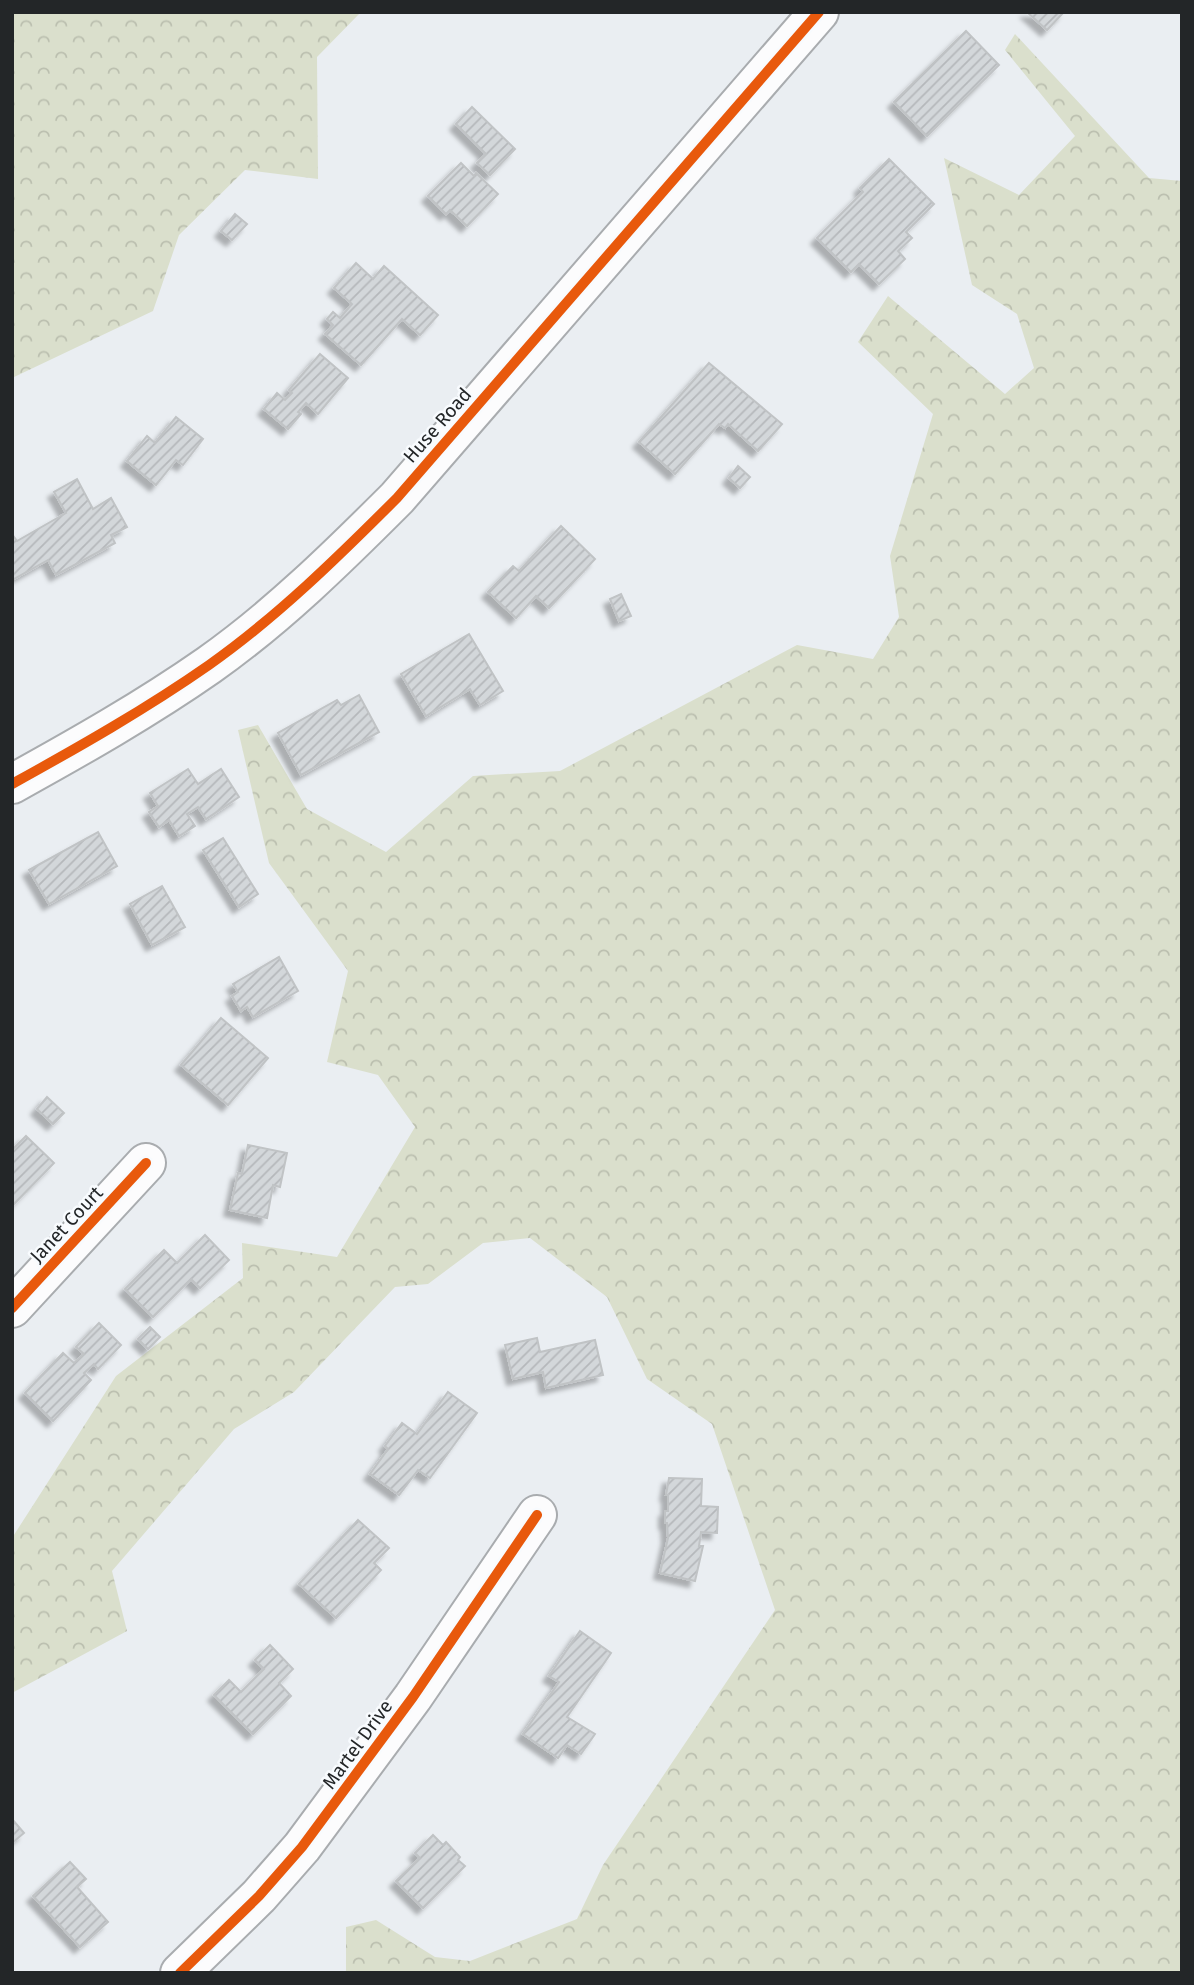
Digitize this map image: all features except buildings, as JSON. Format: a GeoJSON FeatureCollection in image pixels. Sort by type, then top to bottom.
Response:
{"type":"FeatureCollection","features":[{"type":"Feature","properties":{"kind":"street","name":"Huse Road"},"geometry":{"type":"LineString","coordinates":[[12,784],[105,731],[210,664],[287,602],[346,548],[397,498],[819,12]]}},
{"type":"Feature","properties":{"kind":"street","name":"Janet Court"},"geometry":{"type":"LineString","coordinates":[[12,1308],[146,1163]]}},
{"type":"Feature","properties":{"kind":"street","name":"Martel Drive"},"geometry":{"type":"LineString","coordinates":[[180,1973],[259,1896],[302,1847],[413,1697],[537,1515]]}},
{"type":"Feature","properties":{"kind":"green space"},"geometry":{"type":"Polygon","coordinates":[[[12,12],[361,12],[317,57],[318,179],[245,170],[179,235],[153,311],[12,378],[12,12]]]}},
{"type":"Feature","properties":{"kind":"green space"},"geometry":{"type":"Polygon","coordinates":[[[1015,34],[1149,178],[1182,181],[1182,1973],[346,1973],[346,1927],[376,1920],[435,1957],[470,1961],[577,1919],[603,1865],[775,1610],[712,1424],[647,1379],[607,1297],[530,1238],[483,1243],[428,1284],[395,1287],[294,1392],[234,1429],[112,1571],[127,1631],[12,1693],[12,1538],[116,1376],[243,1278],[242,1243],[337,1257],[415,1127],[378,1075],[327,1062],[348,971],[269,863],[238,730],[258,725],[307,809],[386,852],[473,776],[560,771],[797,645],[873,659],[899,617],[890,556],[933,414],[858,342],[888,296],[1005,394],[1034,368],[1017,314],[972,285],[944,158],[1019,195],[1075,136],[1005,50],[1015,34]]]}},
{"type":"Feature","properties":{"kind":"cycle path"},"geometry":{"type":"LineString","coordinates":[[12,784],[112,727],[209,665],[283,607],[330,564],[397,498],[819,12]]}},
{"type":"Feature","properties":{"kind":"cycle path"},"geometry":{"type":"LineString","coordinates":[[12,1308],[146,1163]]}},
{"type":"Feature","properties":{"kind":"cycle path"},"geometry":{"type":"LineString","coordinates":[[180,1973],[259,1896],[302,1847],[413,1697],[537,1515]]}}]}
